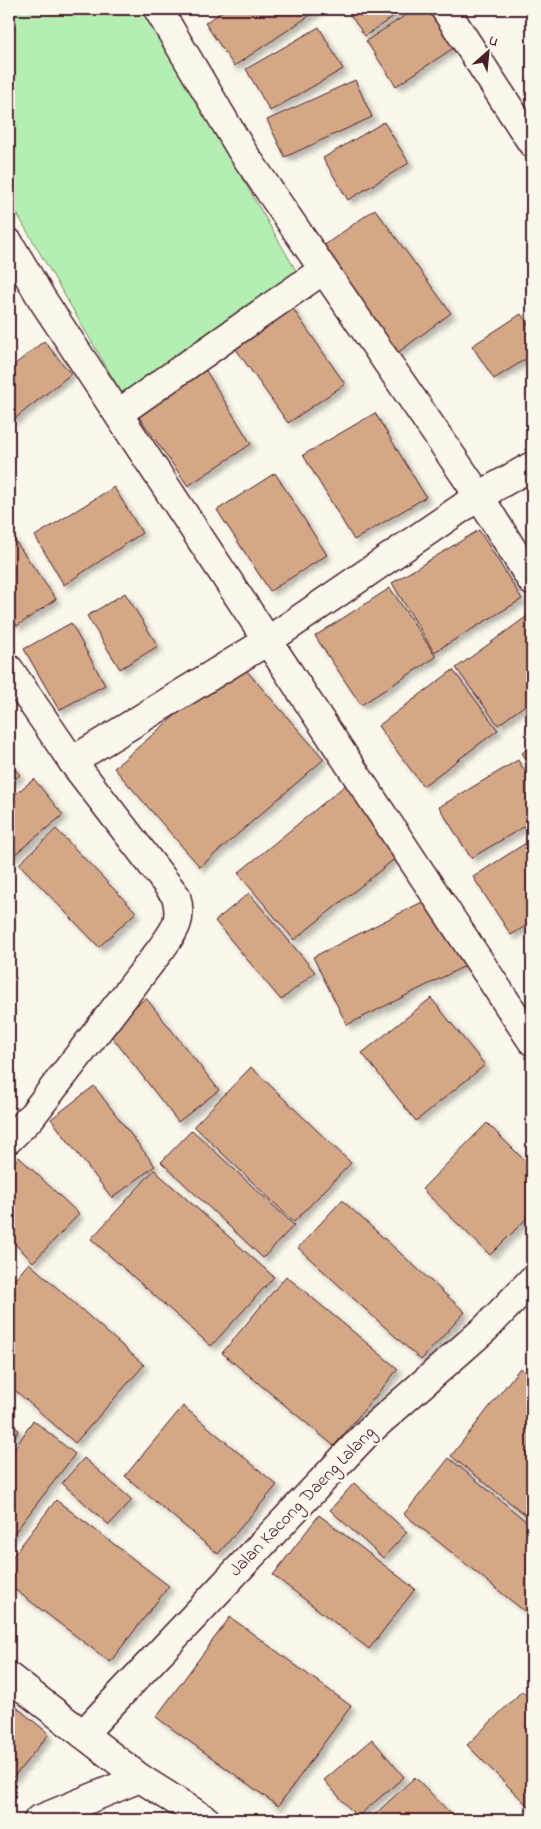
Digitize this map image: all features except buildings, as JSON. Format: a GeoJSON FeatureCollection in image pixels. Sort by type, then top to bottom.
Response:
{"type":"FeatureCollection","features":[{"type":"Feature","properties":{"kind":"street"},"geometry":{"type":"LineString","coordinates":[[158,9],[242,151],[478,496],[532,581]]}},
{"type":"Feature","properties":{"kind":"street"},"geometry":{"type":"LineString","coordinates":[[445,9],[532,143]]}},
{"type":"Feature","properties":{"kind":"street"},"geometry":{"type":"LineString","coordinates":[[9,243],[42,299],[269,640],[532,1041]]}},
{"type":"Feature","properties":{"kind":"street"},"geometry":{"type":"LineString","coordinates":[[119,413],[323,270]]}},
{"type":"Feature","properties":{"kind":"street"},"geometry":{"type":"LineString","coordinates":[[72,761],[269,640],[478,496],[532,466]]}},
{"type":"Feature","properties":{"kind":"street"},"geometry":{"type":"LineString","coordinates":[[9,669],[72,761],[176,896],[180,914],[172,934],[161,949],[30,1117],[9,1139]]}},
{"type":"Feature","properties":{"kind":"street","name":"Jalan Kacong Daeng Lalang"},"geometry":{"type":"LineString","coordinates":[[83,1734],[370,1431],[530,1289]]}},
{"type":"Feature","properties":{"kind":"street"},"geometry":{"type":"LineString","coordinates":[[9,1678],[140,1778],[206,1820]]}},
{"type":"Feature","properties":{"kind":"street"},"geometry":{"type":"LineString","coordinates":[[38,1820],[140,1778]]}},
{"type":"Feature","properties":{"kind":"green space"},"geometry":{"type":"Polygon","coordinates":[[[9,9],[144,9],[298,274],[125,399],[9,200],[9,9]]]}}]}
